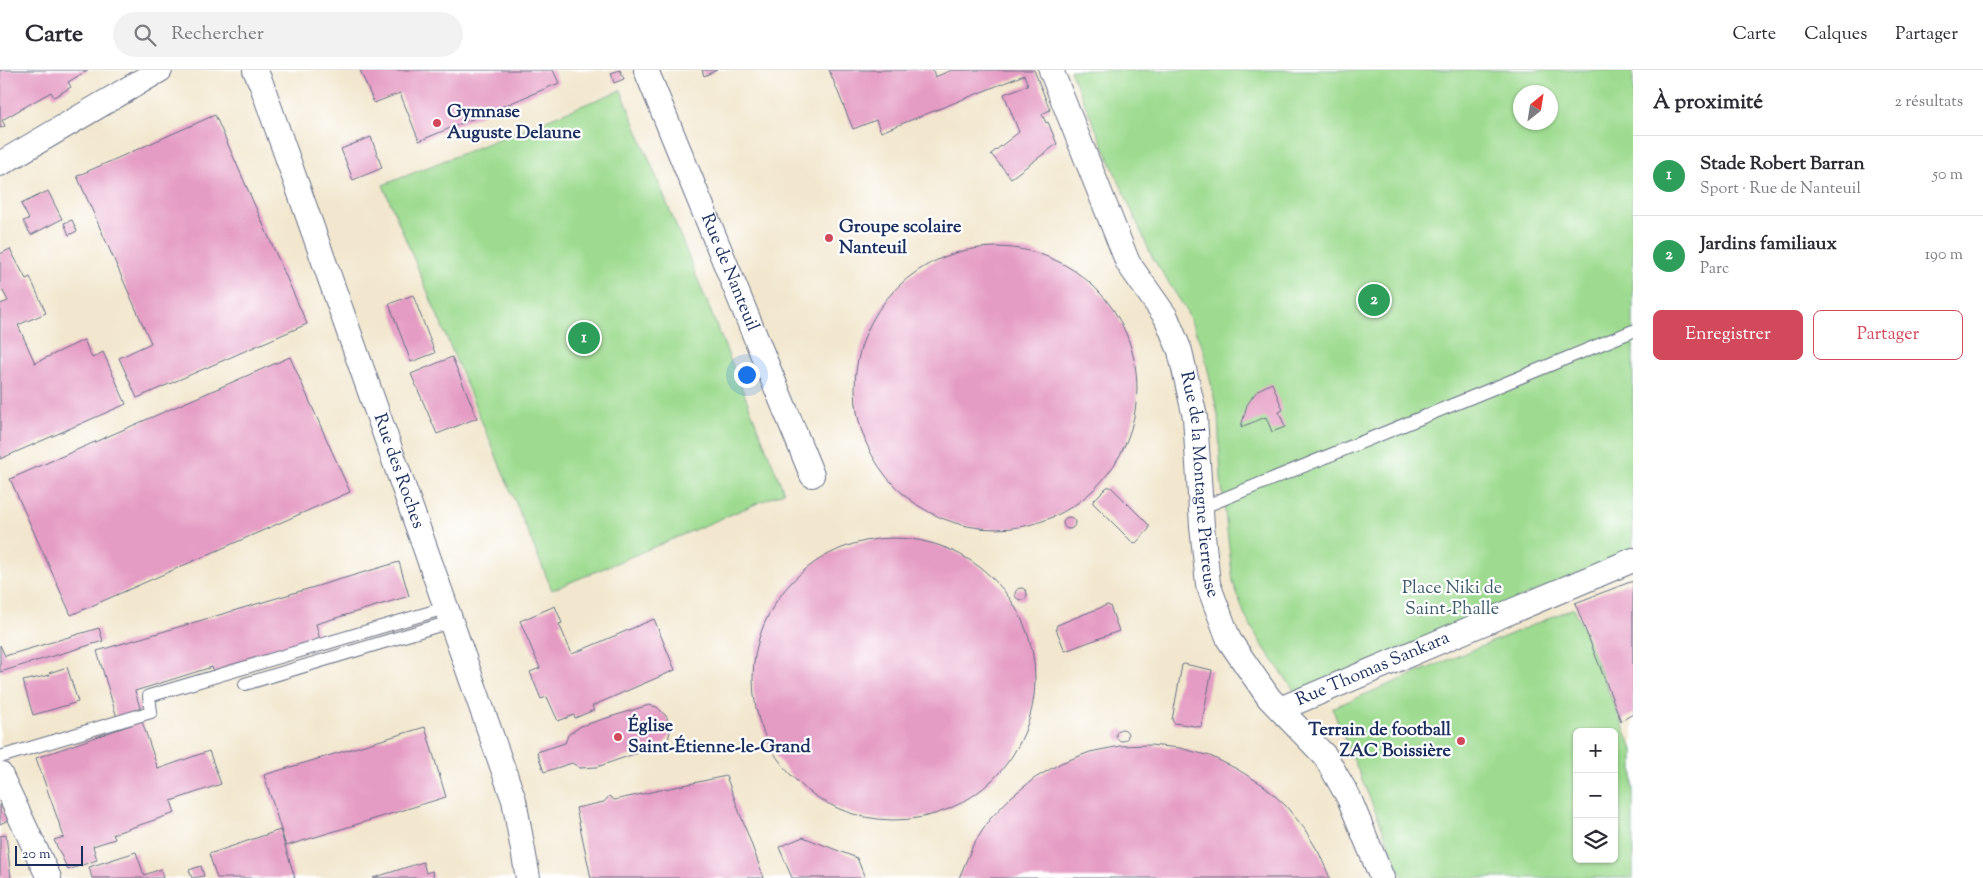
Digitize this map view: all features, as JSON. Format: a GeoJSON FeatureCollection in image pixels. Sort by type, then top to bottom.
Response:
{"type":"FeatureCollection","features":[{"type":"Feature","properties":{"kind":"street"},"geometry":{"type":"LineString","coordinates":[[0,164],[160,70]]}},
{"type":"Feature","properties":{"kind":"street","name":"Rue des Roches"},"geometry":{"type":"LineString","coordinates":[[255,70],[514,800],[528,878]]}},
{"type":"Feature","properties":{"kind":"street","name":"Rue de Nanteuil"},"geometry":{"type":"LineString","coordinates":[[646,70],[812,475]]}},
{"type":"Feature","properties":{"kind":"street","name":"Rue de la Montagne Pierreuse"},"geometry":{"type":"LineString","coordinates":[[1054,78],[1128,263],[1166,317],[1180,351],[1195,417],[1208,584],[1229,640],[1269,698],[1325,756],[1349,798],[1382,878]]}},
{"type":"Feature","properties":{"kind":"street","name":"Rue Thomas Sankara"},"geometry":{"type":"LineString","coordinates":[[1280,709],[1633,560]]}},
{"type":"Feature","properties":{"kind":"street"},"geometry":{"type":"LineString","coordinates":[[0,774],[49,878]]}},
{"type":"Feature","properties":{"kind":"lane"},"geometry":{"type":"LineString","coordinates":[[1201,508],[1633,331]]}},
{"type":"Feature","properties":{"kind":"lane"},"geometry":{"type":"LineString","coordinates":[[245,684],[447,615]]}},
{"type":"Feature","properties":{"kind":"lane"},"geometry":{"type":"LineString","coordinates":[[0,757],[151,712],[149,696],[447,615]]}},
{"type":"Feature","properties":{"kind":"green space","name":"Place Niki de Saint-Phalle"},"geometry":{"type":"Polygon","coordinates":[[[1070,70],[1633,70],[1633,550],[1296,693],[1260,642],[1245,616],[1233,582],[1221,478],[1218,415],[1203,348],[1185,308],[1152,257],[1070,70]]]}},
{"type":"Feature","properties":{"kind":"green space"},"geometry":{"type":"Polygon","coordinates":[[[621,90],[784,492],[552,590],[383,185],[621,90]]]}},
{"type":"Feature","properties":{"kind":"green space","name":"Terrain de football ZAC Boissière"},"geometry":{"type":"Polygon","coordinates":[[[1574,608],[1633,750],[1633,878],[1403,878],[1332,708],[1574,608]]]}},
{"type":"Feature","properties":{"kind":"building"},"geometry":{"type":"Polygon","coordinates":[[[0,70],[88,70],[68,82],[71,87],[54,97],[51,92],[2,120],[5,126],[0,128],[0,70]]]}},
{"type":"Feature","properties":{"kind":"building","name":"Gymnase Auguste Delaune"},"geometry":{"type":"Polygon","coordinates":[[[360,70],[553,70],[559,83],[419,141],[400,93],[374,103],[360,70]]]}},
{"type":"Feature","properties":{"kind":"building"},"geometry":{"type":"Polygon","coordinates":[[[620,70],[624,79],[614,83],[611,73],[620,70]]]}},
{"type":"Feature","properties":{"kind":"building"},"geometry":{"type":"Polygon","coordinates":[[[702,70],[717,70],[704,76],[702,70]]]}},
{"type":"Feature","properties":{"kind":"building"},"geometry":{"type":"Polygon","coordinates":[[[829,70],[933,70],[935,77],[952,70],[1034,70],[1050,110],[1042,114],[1046,123],[1048,122],[1057,144],[1011,178],[991,154],[1019,132],[1004,94],[1028,85],[1024,75],[881,132],[876,120],[853,129],[829,70]]]}},
{"type":"Feature","properties":{"kind":"building"},"geometry":{"type":"Polygon","coordinates":[[[215,115],[307,324],[137,398],[119,358],[151,343],[77,176],[215,115]]]}},
{"type":"Feature","properties":{"kind":"building"},"geometry":{"type":"Polygon","coordinates":[[[371,137],[382,168],[353,180],[341,149],[371,137]]]}},
{"type":"Feature","properties":{"kind":"building"},"geometry":{"type":"Polygon","coordinates":[[[48,191],[62,219],[31,235],[23,221],[29,219],[21,204],[48,191]]]}},
{"type":"Feature","properties":{"kind":"building"},"geometry":{"type":"Polygon","coordinates":[[[72,220],[77,231],[69,235],[64,223],[72,220]]]}},
{"type":"Feature","properties":{"kind":"building"},"geometry":{"type":"Polygon","coordinates":[[[996,247],[1023,250],[1050,258],[1085,279],[1105,299],[1126,334],[1134,361],[1137,388],[1134,415],[1126,442],[1105,477],[1085,497],[1050,518],[1023,526],[996,529],[969,526],[942,518],[907,497],[887,477],[866,442],[858,415],[855,388],[858,361],[866,334],[887,299],[907,279],[942,258],[969,250],[996,247]]]}},
{"type":"Feature","properties":{"kind":"building"},"geometry":{"type":"Polygon","coordinates":[[[10,249],[26,279],[30,277],[46,313],[18,325],[35,363],[84,340],[92,358],[103,352],[126,404],[0,459],[0,304],[8,301],[3,291],[0,292],[0,254],[10,249]]]}},
{"type":"Feature","properties":{"kind":"building"},"geometry":{"type":"Polygon","coordinates":[[[413,295],[435,353],[411,362],[389,304],[413,295]]]}},
{"type":"Feature","properties":{"kind":"building"},"geometry":{"type":"Polygon","coordinates":[[[290,357],[350,492],[71,615],[10,479],[290,357]]]}},
{"type":"Feature","properties":{"kind":"building"},"geometry":{"type":"Polygon","coordinates":[[[452,357],[477,418],[437,434],[411,374],[452,357]]]}},
{"type":"Feature","properties":{"kind":"building"},"geometry":{"type":"Polygon","coordinates":[[[1272,383],[1283,410],[1279,412],[1285,427],[1272,432],[1266,417],[1241,427],[1247,405],[1253,396],[1258,390],[1272,383]]]}},
{"type":"Feature","properties":{"kind":"building"},"geometry":{"type":"Polygon","coordinates":[[[1107,487],[1111,487],[1149,525],[1149,529],[1136,543],[1132,542],[1093,503],[1107,487]]]}},
{"type":"Feature","properties":{"kind":"building"},"geometry":{"type":"Polygon","coordinates":[[[1067,517],[1071,517],[1075,523],[1071,529],[1067,529],[1063,525],[1063,521],[1067,517]]]}},
{"type":"Feature","properties":{"kind":"building"},"geometry":{"type":"Polygon","coordinates":[[[894,538],[921,541],[948,549],[983,570],[1003,590],[1018,613],[1029,638],[1035,679],[1032,706],[1024,733],[1003,768],[983,788],[960,803],[935,814],[894,820],[867,817],[840,809],[805,788],[785,768],[770,745],[759,720],[753,679],[756,652],[764,625],[785,590],[805,570],[828,555],[853,544],[894,538]]]}},
{"type":"Feature","properties":{"kind":"building"},"geometry":{"type":"Polygon","coordinates":[[[399,562],[409,596],[316,624],[321,644],[215,676],[212,667],[135,691],[141,711],[117,718],[97,651],[399,562]]]}},
{"type":"Feature","properties":{"kind":"building"},"geometry":{"type":"Polygon","coordinates":[[[1633,581],[1633,714],[1621,721],[1575,603],[1633,581]]]}},
{"type":"Feature","properties":{"kind":"building"},"geometry":{"type":"Polygon","coordinates":[[[1019,588],[1023,588],[1027,594],[1023,600],[1019,600],[1015,596],[1015,592],[1019,588]]]}},
{"type":"Feature","properties":{"kind":"building"},"geometry":{"type":"Polygon","coordinates":[[[1107,605],[1110,606],[1119,631],[1065,651],[1056,629],[1057,625],[1107,605]]]}},
{"type":"Feature","properties":{"kind":"building"},"geometry":{"type":"Polygon","coordinates":[[[555,606],[562,623],[559,624],[572,654],[654,619],[675,670],[592,706],[594,710],[575,718],[574,715],[558,721],[547,697],[541,699],[530,672],[540,668],[520,621],[555,606]]]}},
{"type":"Feature","properties":{"kind":"building"},"geometry":{"type":"Polygon","coordinates":[[[99,628],[103,641],[0,672],[0,645],[5,656],[99,628]]]}},
{"type":"Feature","properties":{"kind":"building"},"geometry":{"type":"Polygon","coordinates":[[[1182,665],[1212,670],[1201,727],[1174,723],[1172,720],[1182,665]]]}},
{"type":"Feature","properties":{"kind":"building"},"geometry":{"type":"Polygon","coordinates":[[[67,667],[78,702],[33,715],[23,681],[50,675],[49,673],[67,667]]]}},
{"type":"Feature","properties":{"kind":"building","name":"Église Saint-Étienne-le-Grand"},"geometry":{"type":"Polygon","coordinates":[[[649,705],[657,707],[667,717],[670,732],[668,739],[663,744],[597,767],[580,768],[572,763],[544,772],[537,752],[565,743],[568,735],[581,726],[649,705]]]}},
{"type":"Feature","properties":{"kind":"building"},"geometry":{"type":"Polygon","coordinates":[[[142,721],[158,769],[209,751],[221,784],[171,801],[175,813],[113,834],[115,839],[93,846],[97,860],[68,870],[54,840],[64,837],[36,758],[142,721]]]}},
{"type":"Feature","properties":{"kind":"building"},"geometry":{"type":"Polygon","coordinates":[[[425,727],[446,797],[286,846],[264,775],[425,727]]]}},
{"type":"Feature","properties":{"kind":"building"},"geometry":{"type":"Polygon","coordinates":[[[1120,729],[1124,729],[1128,735],[1124,741],[1120,741],[1116,737],[1116,733],[1120,729]]]}},
{"type":"Feature","properties":{"kind":"building"},"geometry":{"type":"Polygon","coordinates":[[[1150,745],[1180,748],[1210,756],[1237,769],[1263,785],[1285,805],[1304,828],[1319,853],[1330,878],[959,878],[973,845],[990,819],[1011,797],[1035,778],[1061,763],[1090,752],[1120,746],[1150,745]]]}},
{"type":"Feature","properties":{"kind":"building"},"geometry":{"type":"Polygon","coordinates":[[[726,776],[764,878],[591,878],[576,808],[604,802],[609,796],[614,800],[726,776]]]}},
{"type":"Feature","properties":{"kind":"building"},"geometry":{"type":"Polygon","coordinates":[[[0,804],[8,820],[0,824],[0,804]]]}},
{"type":"Feature","properties":{"kind":"building"},"geometry":{"type":"Polygon","coordinates":[[[280,830],[295,878],[217,878],[209,854],[280,830]]]}},
{"type":"Feature","properties":{"kind":"building"},"geometry":{"type":"Polygon","coordinates":[[[6,835],[11,878],[0,878],[0,836],[6,835]]]}},
{"type":"Feature","properties":{"kind":"building"},"geometry":{"type":"Polygon","coordinates":[[[803,837],[857,858],[865,878],[792,878],[779,847],[803,837]]]}},
{"type":"Feature","properties":{"kind":"building"},"geometry":{"type":"Polygon","coordinates":[[[136,852],[144,875],[161,869],[163,878],[92,878],[89,867],[136,852]]]}},
{"type":"Feature","properties":{"kind":"building"},"geometry":{"type":"Polygon","coordinates":[[[423,862],[426,873],[432,871],[434,878],[373,878],[423,862]]]}},
{"type":"Feature","properties":{"kind":"building"},"geometry":{"type":"Polygon","coordinates":[[[201,866],[204,876],[192,878],[189,870],[201,866]]]}},
{"type":"Feature","properties":{"kind":"place","name":"Gymnase Auguste Delaune"},"geometry":{"type":"Point","coordinates":[437,123]}},
{"type":"Feature","properties":{"kind":"place","name":"Groupe scolaire Nanteuil"},"geometry":{"type":"Point","coordinates":[829,238]}},
{"type":"Feature","properties":{"kind":"place","name":"Jardins familiaux"},"geometry":{"type":"Point","coordinates":[1374,300]}},
{"type":"Feature","properties":{"kind":"place","name":"Stade Robert Barran"},"geometry":{"type":"Point","coordinates":[584,338]}},
{"type":"Feature","properties":{"kind":"place","name":"Église Saint-Étienne-le-Grand"},"geometry":{"type":"Point","coordinates":[618,737]}},
{"type":"Feature","properties":{"kind":"place","name":"Terrain de football ZAC Boissière"},"geometry":{"type":"Point","coordinates":[1461,741]}}]}
